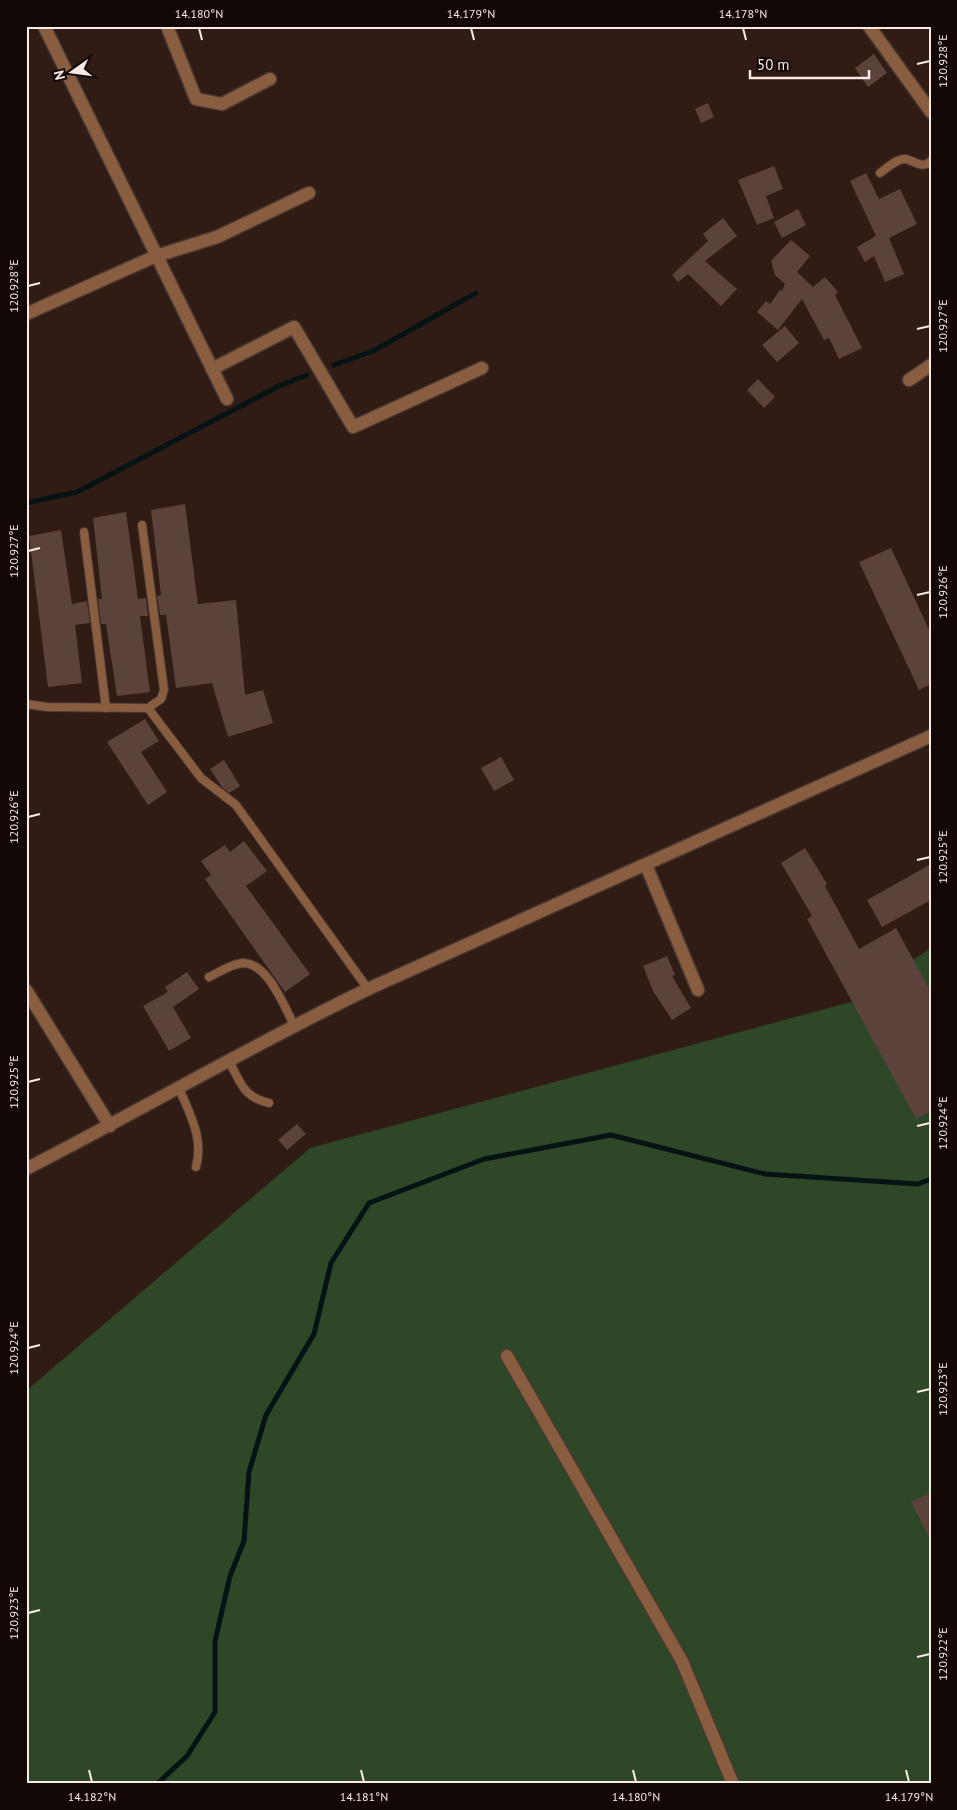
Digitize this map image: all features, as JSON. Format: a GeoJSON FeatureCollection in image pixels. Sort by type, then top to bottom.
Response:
{"type":"FeatureCollection","features":[{"type":"Feature","properties":{"kind":"street"},"geometry":{"type":"LineString","coordinates":[[44,26],[227,399]]}},
{"type":"Feature","properties":{"kind":"street"},"geometry":{"type":"LineString","coordinates":[[167,26],[196,99],[222,104],[270,80]]}},
{"type":"Feature","properties":{"kind":"street"},"geometry":{"type":"LineString","coordinates":[[869,26],[931,112]]}},
{"type":"Feature","properties":{"kind":"street"},"geometry":{"type":"LineString","coordinates":[[26,314],[156,256],[216,237],[309,193]]}},
{"type":"Feature","properties":{"kind":"street"},"geometry":{"type":"LineString","coordinates":[[212,369],[294,327],[354,427],[482,368]]}},
{"type":"Feature","properties":{"kind":"street"},"geometry":{"type":"LineString","coordinates":[[909,380],[931,365]]}},
{"type":"Feature","properties":{"kind":"street"},"geometry":{"type":"LineString","coordinates":[[26,1169],[110,1126],[294,1025],[368,989],[931,736]]}},
{"type":"Feature","properties":{"kind":"street"},"geometry":{"type":"LineString","coordinates":[[646,865],[698,990]]}},
{"type":"Feature","properties":{"kind":"street"},"geometry":{"type":"LineString","coordinates":[[26,990],[110,1126]]}},
{"type":"Feature","properties":{"kind":"street"},"geometry":{"type":"LineString","coordinates":[[507,1356],[682,1661],[733,1784]]}},
{"type":"Feature","properties":{"kind":"lane"},"geometry":{"type":"LineString","coordinates":[[880,173],[898,160],[906,159],[920,165],[928,164],[931,161]]}},
{"type":"Feature","properties":{"kind":"lane"},"geometry":{"type":"LineString","coordinates":[[26,704],[47,707],[148,708],[161,699],[164,690],[142,525]]}},
{"type":"Feature","properties":{"kind":"lane"},"geometry":{"type":"LineString","coordinates":[[84,532],[106,708]]}},
{"type":"Feature","properties":{"kind":"lane"},"geometry":{"type":"LineString","coordinates":[[148,708],[201,778],[236,806],[368,989]]}},
{"type":"Feature","properties":{"kind":"lane"},"geometry":{"type":"LineString","coordinates":[[209,977],[239,963],[253,964],[265,973],[294,1025]]}},
{"type":"Feature","properties":{"kind":"lane"},"geometry":{"type":"LineString","coordinates":[[229,1061],[248,1095],[254,1100],[269,1103]]}},
{"type":"Feature","properties":{"kind":"lane"},"geometry":{"type":"LineString","coordinates":[[179,1088],[199,1143],[200,1153],[196,1167]]}},
{"type":"Feature","properties":{"kind":"green space"},"geometry":{"type":"Polygon","coordinates":[[[931,948],[931,1784],[26,1784],[26,1391],[310,1148],[851,1002],[931,948]]]}},
{"type":"Feature","properties":{"kind":"building"},"geometry":{"type":"Polygon","coordinates":[[[874,54],[887,73],[868,87],[855,68],[874,54]]]}},
{"type":"Feature","properties":{"kind":"building"},"geometry":{"type":"Polygon","coordinates":[[[708,103],[714,117],[701,123],[695,109],[708,103]]]}},
{"type":"Feature","properties":{"kind":"building"},"geometry":{"type":"Polygon","coordinates":[[[774,166],[783,189],[766,196],[774,218],[757,225],[738,180],[774,166]]]}},
{"type":"Feature","properties":{"kind":"building"},"geometry":{"type":"Polygon","coordinates":[[[866,173],[879,199],[900,189],[917,224],[889,238],[904,274],[885,282],[874,256],[865,262],[857,247],[876,236],[850,181],[866,173]]]}},
{"type":"Feature","properties":{"kind":"building"},"geometry":{"type":"Polygon","coordinates":[[[798,209],[806,225],[782,238],[774,222],[798,209]]]}},
{"type":"Feature","properties":{"kind":"building"},"geometry":{"type":"Polygon","coordinates":[[[723,218],[737,236],[705,261],[737,289],[721,306],[688,274],[678,282],[672,275],[708,241],[703,234],[723,218]]]}},
{"type":"Feature","properties":{"kind":"building"},"geometry":{"type":"Polygon","coordinates":[[[791,240],[810,256],[797,272],[813,287],[825,277],[838,292],[835,295],[862,348],[839,359],[829,338],[824,340],[802,299],[778,330],[757,312],[766,301],[770,304],[780,290],[782,291],[785,284],[775,275],[771,261],[791,240]]]}},
{"type":"Feature","properties":{"kind":"building"},"geometry":{"type":"Polygon","coordinates":[[[785,326],[799,343],[777,362],[762,345],[785,326]]]}},
{"type":"Feature","properties":{"kind":"building"},"geometry":{"type":"Polygon","coordinates":[[[758,379],[775,397],[764,408],[747,390],[758,379]]]}},
{"type":"Feature","properties":{"kind":"building"},"geometry":{"type":"Polygon","coordinates":[[[185,504],[198,604],[236,600],[245,695],[263,690],[273,723],[228,737],[212,683],[176,688],[166,615],[160,615],[157,596],[161,595],[151,510],[185,504]]]}},
{"type":"Feature","properties":{"kind":"building"},"geometry":{"type":"Polygon","coordinates":[[[126,512],[138,599],[146,598],[148,616],[140,616],[150,692],[117,696],[106,624],[101,624],[98,599],[102,599],[93,518],[126,512]]]}},
{"type":"Feature","properties":{"kind":"building"},"geometry":{"type":"Polygon","coordinates":[[[61,530],[72,604],[87,601],[90,623],[75,625],[82,683],[48,687],[29,536],[61,530]]]}},
{"type":"Feature","properties":{"kind":"building"},"geometry":{"type":"Polygon","coordinates":[[[891,548],[931,634],[931,684],[919,690],[859,562],[891,548]]]}},
{"type":"Feature","properties":{"kind":"building"},"geometry":{"type":"Polygon","coordinates":[[[145,719],[159,741],[141,752],[167,792],[148,805],[107,742],[145,719]]]}},
{"type":"Feature","properties":{"kind":"building"},"geometry":{"type":"Polygon","coordinates":[[[501,757],[514,780],[494,791],[481,768],[501,757]]]}},
{"type":"Feature","properties":{"kind":"building"},"geometry":{"type":"Polygon","coordinates":[[[224,760],[240,786],[229,793],[222,787],[210,769],[224,760]]]}},
{"type":"Feature","properties":{"kind":"building"},"geometry":{"type":"Polygon","coordinates":[[[244,841],[267,871],[246,886],[310,974],[285,992],[205,879],[211,875],[201,861],[225,845],[230,852],[244,841]]]}},
{"type":"Feature","properties":{"kind":"building"},"geometry":{"type":"Polygon","coordinates":[[[805,848],[827,884],[825,886],[859,949],[896,928],[931,992],[931,1111],[916,1119],[807,919],[812,916],[781,863],[805,848]]]}},
{"type":"Feature","properties":{"kind":"building"},"geometry":{"type":"Polygon","coordinates":[[[931,864],[931,900],[882,927],[867,900],[931,864]]]}},
{"type":"Feature","properties":{"kind":"building"},"geometry":{"type":"Polygon","coordinates":[[[667,956],[675,975],[672,976],[691,1008],[672,1020],[653,991],[643,966],[667,956]]]}},
{"type":"Feature","properties":{"kind":"building"},"geometry":{"type":"Polygon","coordinates":[[[187,972],[199,989],[173,1007],[191,1038],[169,1051],[143,1006],[168,992],[165,987],[187,972]]]}},
{"type":"Feature","properties":{"kind":"building"},"geometry":{"type":"Polygon","coordinates":[[[297,1124],[306,1134],[287,1150],[278,1140],[297,1124]]]}},
{"type":"Feature","properties":{"kind":"building"},"geometry":{"type":"Polygon","coordinates":[[[931,1492],[931,1541],[911,1502],[931,1492]]]}},
{"type":"Feature","properties":{"kind":"waterway"},"geometry":{"type":"LineString","coordinates":[[334,365],[373,351],[476,293]]}},
{"type":"Feature","properties":{"kind":"waterway"},"geometry":{"type":"LineString","coordinates":[[26,503],[77,492],[279,386],[307,375]]}},
{"type":"Feature","properties":{"kind":"waterway"},"geometry":{"type":"LineString","coordinates":[[157,1784],[187,1756],[215,1712],[215,1641],[230,1576],[244,1541],[249,1472],[266,1415],[314,1334],[331,1263],[369,1203],[484,1159],[611,1135],[765,1174],[918,1184],[931,1179]]}}]}
